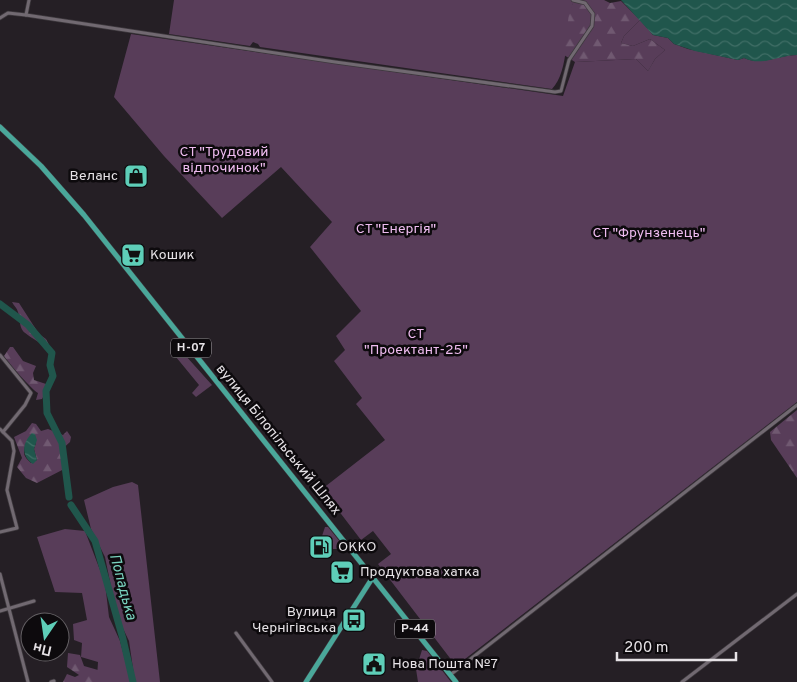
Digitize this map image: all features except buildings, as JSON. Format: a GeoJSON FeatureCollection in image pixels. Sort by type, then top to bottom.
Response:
{"type":"FeatureCollection","features":[{"type":"Feature","properties":{"kind":"main road","name":"вулиця Білопільський Шлях"},"geometry":{"type":"LineString","coordinates":[[0,127],[67,194],[456,682]]}},
{"type":"Feature","properties":{"kind":"main road"},"geometry":{"type":"LineString","coordinates":[[306,682],[373,577]]}},
{"type":"Feature","properties":{"kind":"street"},"geometry":{"type":"LineString","coordinates":[[26,15],[29,0]]}},
{"type":"Feature","properties":{"kind":"street"},"geometry":{"type":"LineString","coordinates":[[0,18],[8,13],[26,15],[335,62],[555,92],[563,87],[569,60],[592,26],[593,14],[585,3],[573,0]]}},
{"type":"Feature","properties":{"kind":"street"},"geometry":{"type":"LineString","coordinates":[[0,355],[31,393],[25,405],[1,432],[12,441],[14,451],[7,490],[17,528],[0,532]]}},
{"type":"Feature","properties":{"kind":"street"},"geometry":{"type":"LineString","coordinates":[[450,675],[797,406]]}},
{"type":"Feature","properties":{"kind":"street"},"geometry":{"type":"LineString","coordinates":[[0,574],[28,682]]}},
{"type":"Feature","properties":{"kind":"street"},"geometry":{"type":"LineString","coordinates":[[682,682],[797,594]]}},
{"type":"Feature","properties":{"kind":"street"},"geometry":{"type":"LineString","coordinates":[[0,611],[34,601]]}},
{"type":"Feature","properties":{"kind":"street"},"geometry":{"type":"LineString","coordinates":[[236,633],[272,682]]}},
{"type":"Feature","properties":{"kind":"green space"},"geometry":{"type":"Polygon","coordinates":[[[174,0],[574,0],[562,71],[552,89],[260,47],[253,42],[250,46],[169,34],[174,0]]]}},
{"type":"Feature","properties":{"kind":"green space"},"geometry":{"type":"Polygon","coordinates":[[[574,0],[604,0],[610,3],[621,1],[640,20],[624,36],[621,43],[633,46],[650,39],[665,50],[655,59],[648,71],[636,59],[575,62],[564,55],[569,13],[574,0]]]}},
{"type":"Feature","properties":{"kind":"green space","name":"СТ \"Фрунзенець\""},"geometry":{"type":"Polygon","coordinates":[[[640,20],[653,35],[668,38],[674,44],[688,49],[738,60],[744,58],[763,61],[797,55],[797,402],[456,666],[378,564],[391,554],[373,531],[361,540],[322,489],[385,440],[356,404],[362,398],[334,361],[345,350],[336,336],[361,311],[310,247],[332,222],[281,167],[222,218],[164,156],[114,97],[131,34],[563,96],[575,62],[636,59],[648,71],[655,59],[665,50],[650,39],[633,46],[621,43],[624,36],[640,20]]]}},
{"type":"Feature","properties":{"kind":"green space"},"geometry":{"type":"Polygon","coordinates":[[[12,302],[19,303],[39,334],[46,339],[49,345],[46,347],[23,331],[18,311],[12,302]]]}},
{"type":"Feature","properties":{"kind":"green space"},"geometry":{"type":"Polygon","coordinates":[[[10,347],[13,347],[23,361],[36,366],[33,373],[34,380],[49,385],[42,399],[36,400],[38,393],[4,356],[10,347]]]}},
{"type":"Feature","properties":{"kind":"green space"},"geometry":{"type":"Polygon","coordinates":[[[185,355],[212,385],[196,397],[192,393],[199,385],[176,357],[185,355]]]}},
{"type":"Feature","properties":{"kind":"green space"},"geometry":{"type":"Polygon","coordinates":[[[797,410],[797,478],[771,440],[770,432],[797,410]]]}},
{"type":"Feature","properties":{"kind":"green space"},"geometry":{"type":"Polygon","coordinates":[[[32,423],[36,424],[41,431],[48,429],[63,435],[67,431],[71,437],[70,442],[60,451],[66,468],[37,483],[26,478],[17,467],[22,458],[14,437],[26,431],[32,423]],[[36,443],[26,444],[24,450],[25,457],[31,463],[37,460],[34,449],[36,443]]]}},
{"type":"Feature","properties":{"kind":"green space"},"geometry":{"type":"Polygon","coordinates":[[[132,482],[138,485],[160,682],[135,682],[129,641],[117,616],[105,557],[91,529],[84,500],[113,487],[132,482]]]}},
{"type":"Feature","properties":{"kind":"green space"},"geometry":{"type":"Polygon","coordinates":[[[325,527],[328,527],[341,543],[339,549],[333,549],[322,536],[325,527]]]}},
{"type":"Feature","properties":{"kind":"green space"},"geometry":{"type":"Polygon","coordinates":[[[65,529],[85,531],[105,583],[109,617],[120,641],[131,682],[77,682],[97,677],[98,662],[81,657],[82,643],[74,640],[73,624],[87,620],[82,593],[55,592],[37,537],[65,529]]]}},
{"type":"Feature","properties":{"kind":"green space"},"geometry":{"type":"Polygon","coordinates":[[[422,650],[427,651],[451,682],[418,682],[416,669],[422,650]]]}},
{"type":"Feature","properties":{"kind":"green space"},"geometry":{"type":"Polygon","coordinates":[[[70,653],[80,655],[84,666],[98,670],[100,682],[63,682],[67,674],[75,677],[79,675],[67,667],[67,662],[70,662],[70,653]]]}},
{"type":"Feature","properties":{"kind":"water"},"geometry":{"type":"Polygon","coordinates":[[[621,0],[797,0],[797,55],[757,61],[744,58],[738,60],[695,51],[674,44],[668,38],[653,35],[621,0]]]}},
{"type":"Feature","properties":{"kind":"water"},"geometry":{"type":"Polygon","coordinates":[[[32,433],[35,434],[37,440],[34,449],[37,460],[33,464],[26,457],[24,449],[26,441],[32,433]]]}},
{"type":"Feature","properties":{"kind":"waterway","name":"Попадька"},"geometry":{"type":"LineString","coordinates":[[0,304],[28,325],[52,353],[50,365],[53,376],[46,391],[47,413],[62,443],[69,497]]}},
{"type":"Feature","properties":{"kind":"waterway","name":"Попадька"},"geometry":{"type":"LineString","coordinates":[[71,505],[95,541],[123,639],[133,682]]}},
{"type":"Feature","properties":{"kind":"place","name":"Веланс"},"geometry":{"type":"Point","coordinates":[136,176]}},
{"type":"Feature","properties":{"kind":"place","name":"Кошик"},"geometry":{"type":"Point","coordinates":[133,255]}},
{"type":"Feature","properties":{"kind":"place","name":"ОККО"},"geometry":{"type":"Point","coordinates":[321,547]}},
{"type":"Feature","properties":{"kind":"place","name":"Продуктова хатка"},"geometry":{"type":"Point","coordinates":[342,572]}},
{"type":"Feature","properties":{"kind":"place","name":"Вулиця Чернігівська"},"geometry":{"type":"Point","coordinates":[354,620]}},
{"type":"Feature","properties":{"kind":"place","name":"Нова Пошта №7"},"geometry":{"type":"Point","coordinates":[374,664]}},
{"type":"Feature","properties":{"kind":"park label","name":"СТ \"Трудовий відпочинок\""},"geometry":{"type":"Point","coordinates":[224,160]}},
{"type":"Feature","properties":{"kind":"park label","name":"СТ \"Енергія\""},"geometry":{"type":"Point","coordinates":[396,229]}},
{"type":"Feature","properties":{"kind":"park label","name":"СТ \"Проектант-25\""},"geometry":{"type":"Point","coordinates":[416,342]}}]}
